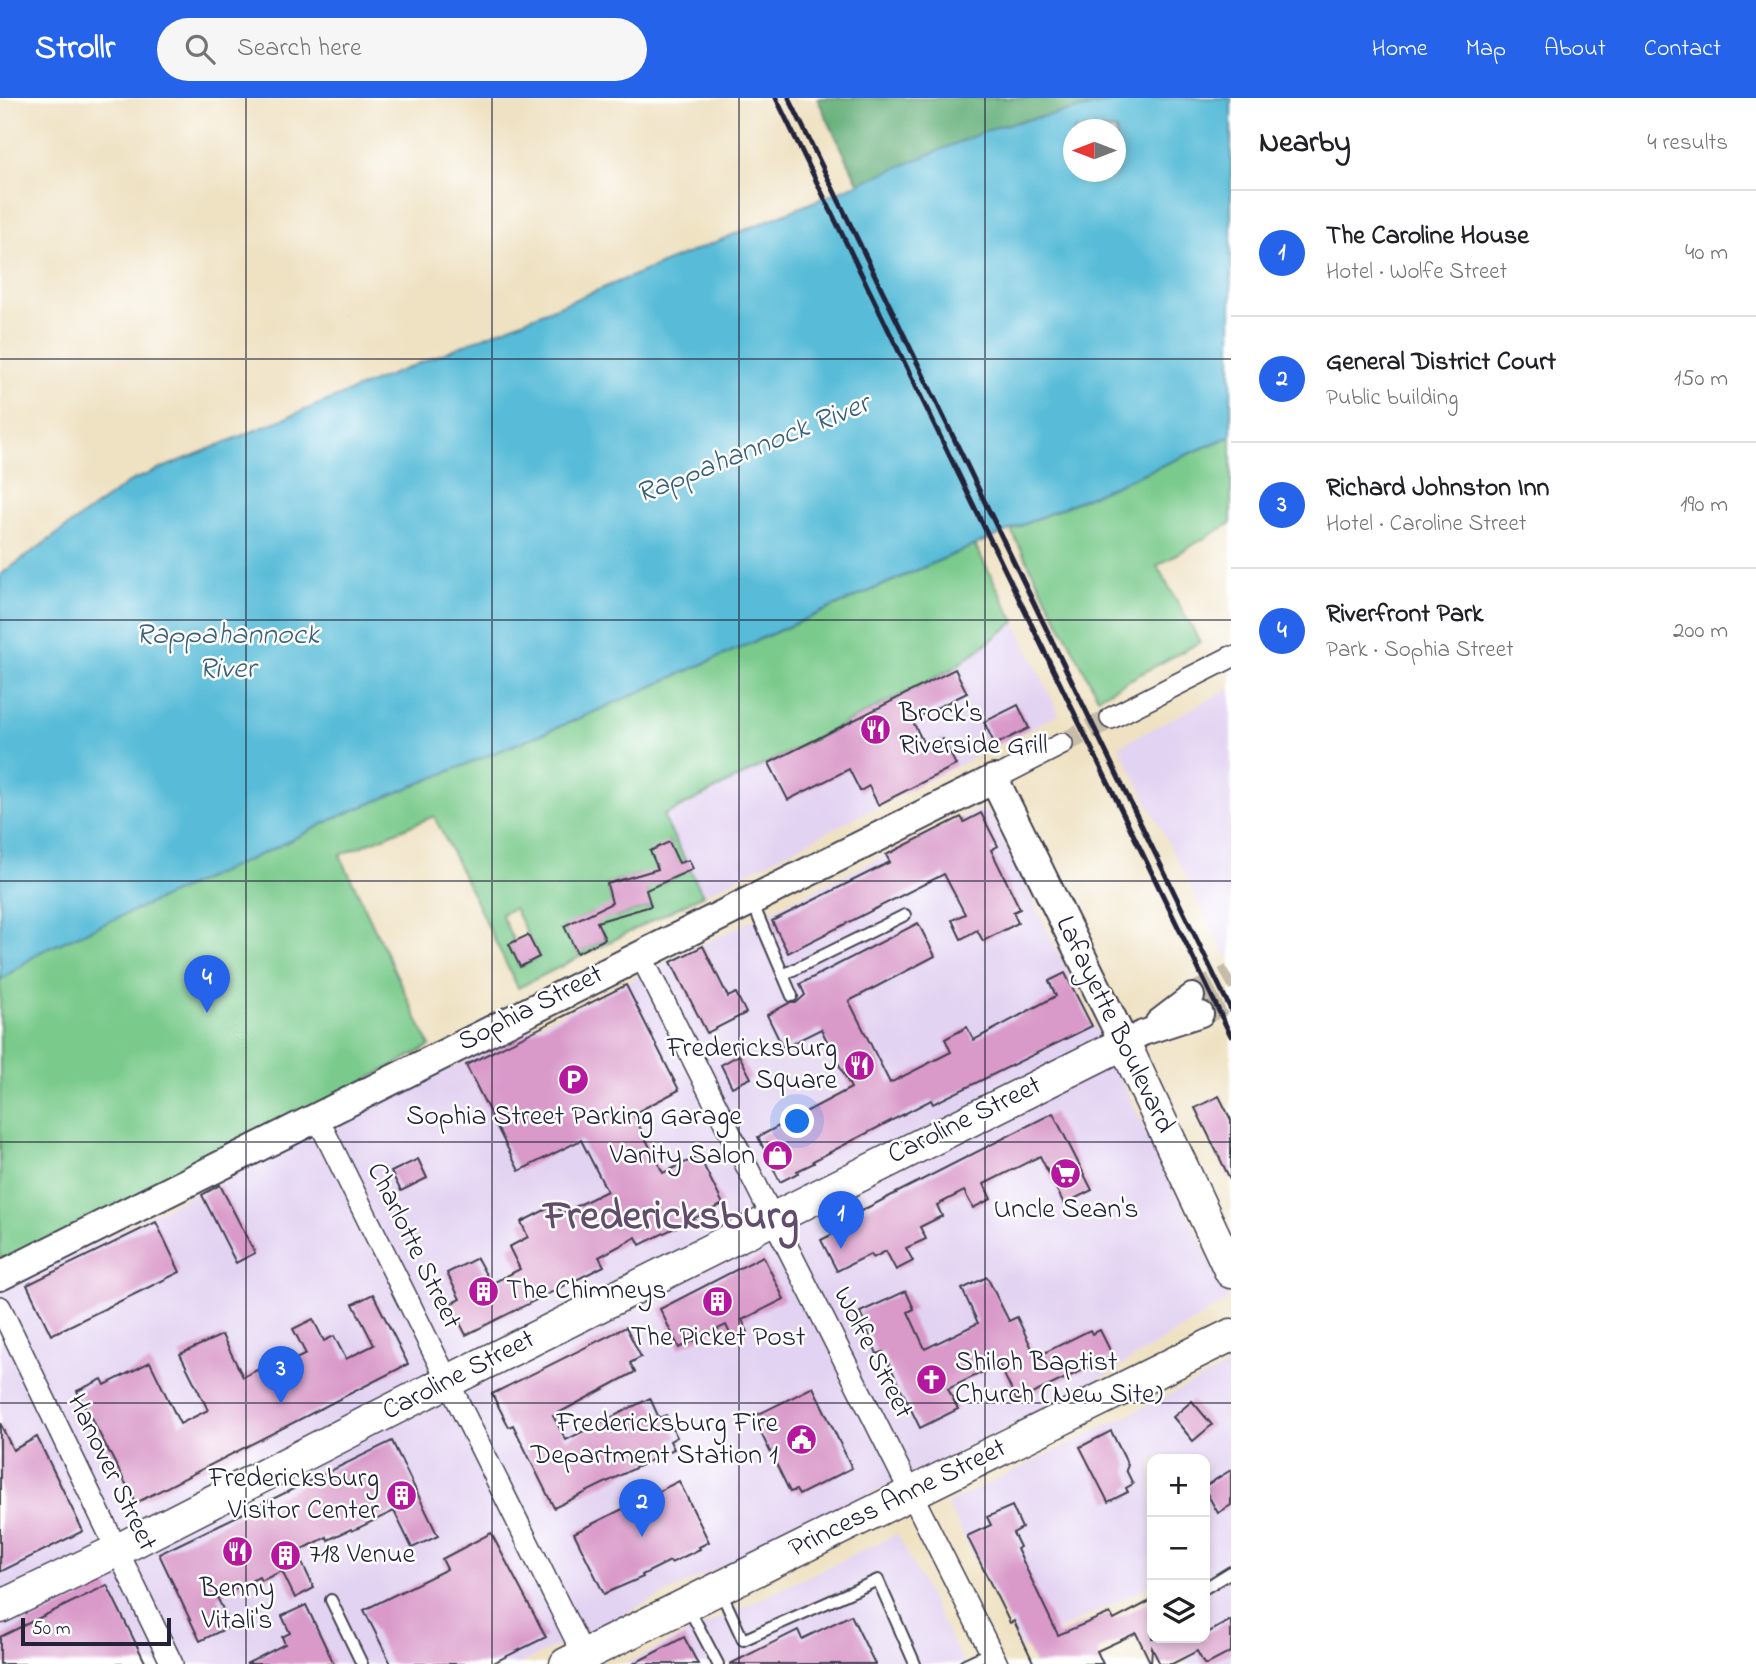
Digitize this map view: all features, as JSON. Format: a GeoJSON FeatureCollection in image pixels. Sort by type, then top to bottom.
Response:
{"type":"FeatureCollection","features":[{"type":"Feature","properties":{"kind":"main road","name":"Sophia Street"},"geometry":{"type":"LineString","coordinates":[[0,1276],[994,779]]}},
{"type":"Feature","properties":{"kind":"main road","name":"Lafayette Boulevard"},"geometry":{"type":"LineString","coordinates":[[994,779],[1133,1038],[1231,1272]]}},
{"type":"Feature","properties":{"kind":"main road","name":"Caroline Street"},"geometry":{"type":"LineString","coordinates":[[0,1606],[118,1550],[1133,1038]]}},
{"type":"Feature","properties":{"kind":"main road","name":"Princess Anne Street"},"geometry":{"type":"LineString","coordinates":[[579,1661],[719,1587],[1231,1335]]}},
{"type":"Feature","properties":{"kind":"street"},"geometry":{"type":"LineString","coordinates":[[1111,718],[1231,657]]}},
{"type":"Feature","properties":{"kind":"street","name":"Sophia Street"},"geometry":{"type":"LineString","coordinates":[[994,779],[1062,744]]}},
{"type":"Feature","properties":{"kind":"street","name":"Wolfe Street"},"geometry":{"type":"LineString","coordinates":[[640,954],[994,1658]]}},
{"type":"Feature","properties":{"kind":"street","name":"Caroline Street"},"geometry":{"type":"LineString","coordinates":[[1133,1038],[1196,1005]]}},
{"type":"Feature","properties":{"kind":"street","name":"Charlotte Street"},"geometry":{"type":"LineString","coordinates":[[317,1117],[449,1381],[579,1661]]}},
{"type":"Feature","properties":{"kind":"street","name":"Hanover Street"},"geometry":{"type":"LineString","coordinates":[[0,1307],[172,1664]]}},
{"type":"Feature","properties":{"kind":"lane"},"geometry":{"type":"LineString","coordinates":[[751,899],[793,996]]}},
{"type":"Feature","properties":{"kind":"lane"},"geometry":{"type":"LineString","coordinates":[[783,975],[905,915]]}},
{"type":"Feature","properties":{"kind":"lane"},"geometry":{"type":"LineString","coordinates":[[1210,1585],[1231,1572]]}},
{"type":"Feature","properties":{"kind":"lane"},"geometry":{"type":"LineString","coordinates":[[719,1587],[743,1640],[878,1580],[915,1664]]}},
{"type":"Feature","properties":{"kind":"lane"},"geometry":{"type":"LineString","coordinates":[[331,1600],[362,1664]]}},
{"type":"Feature","properties":{"kind":"lane"},"geometry":{"type":"LineString","coordinates":[[687,1604],[718,1664]]}},
{"type":"Feature","properties":{"kind":"lane"},"geometry":{"type":"LineString","coordinates":[[965,1664],[994,1658]]}},
{"type":"Feature","properties":{"kind":"shaded area"},"geometry":{"type":"Polygon","coordinates":[[[1015,622],[1059,714],[703,895],[663,816],[1015,622]]]}},
{"type":"Feature","properties":{"kind":"shaded area"},"geometry":{"type":"Polygon","coordinates":[[[1231,688],[1231,956],[1227,958],[1119,746],[1231,688]]]}},
{"type":"Feature","properties":{"kind":"shaded area"},"geometry":{"type":"Polygon","coordinates":[[[979,809],[989,812],[1229,1299],[1068,1399],[520,1664],[0,1664],[0,1289],[979,809]]]}},
{"type":"Feature","properties":{"kind":"shaded area"},"geometry":{"type":"Polygon","coordinates":[[[1230,1365],[1231,1664],[1187,1664],[1176,1643],[1210,1643],[1210,1454],[1147,1454],[1147,1586],[1022,1649],[947,1504],[1230,1365]]]}},
{"type":"Feature","properties":{"kind":"shaded area"},"geometry":{"type":"Polygon","coordinates":[[[897,1534],[964,1664],[624,1664],[897,1534]]]}},
{"type":"Feature","properties":{"kind":"green space"},"geometry":{"type":"Polygon","coordinates":[[[817,98],[1132,98],[999,126],[859,184],[817,98]]]}},
{"type":"Feature","properties":{"kind":"green space"},"geometry":{"type":"Polygon","coordinates":[[[1231,436],[1231,523],[1157,566],[1200,642],[1098,697],[1011,530],[1231,436]]]}},
{"type":"Feature","properties":{"kind":"green space"},"geometry":{"type":"Polygon","coordinates":[[[975,545],[1015,622],[954,668],[663,816],[703,895],[518,988],[434,816],[340,855],[430,1046],[0,1275],[0,980],[40,952],[277,847],[337,817],[573,721],[975,545]],[[669,842],[664,882],[683,873],[669,842]],[[641,874],[607,884],[616,917],[651,906],[641,874]],[[514,908],[501,914],[514,942],[509,945],[520,967],[539,957],[514,908]],[[592,913],[564,927],[577,953],[605,939],[592,913]]]}},
{"type":"Feature","properties":{"kind":"water","name":"Rappahannock River"},"geometry":{"type":"Polygon","coordinates":[[[1132,98],[1231,98],[1231,436],[573,721],[337,817],[277,847],[40,952],[0,980],[0,575],[131,481],[999,126],[1132,98]]]}},
{"type":"Feature","properties":{"kind":"building","name":"Brock's Riverside Grill"},"geometry":{"type":"Polygon","coordinates":[[[955,669],[967,693],[912,720],[926,748],[943,739],[956,765],[878,805],[869,786],[860,791],[849,769],[788,800],[769,763],[955,669]]]}},
{"type":"Feature","properties":{"kind":"building"},"geometry":{"type":"Polygon","coordinates":[[[1018,705],[1029,728],[995,745],[984,722],[1018,705]]]}},
{"type":"Feature","properties":{"kind":"building"},"geometry":{"type":"Polygon","coordinates":[[[981,813],[998,846],[991,850],[1020,909],[1013,912],[1018,923],[983,941],[977,930],[961,939],[952,920],[965,914],[944,874],[788,953],[772,921],[890,862],[886,855],[961,817],[964,822],[981,813]]]}},
{"type":"Feature","properties":{"kind":"building"},"geometry":{"type":"Polygon","coordinates":[[[669,842],[679,863],[689,860],[693,869],[646,890],[651,906],[597,922],[605,939],[577,953],[564,926],[612,903],[607,884],[658,869],[650,851],[669,842]]]}},
{"type":"Feature","properties":{"kind":"building"},"geometry":{"type":"Polygon","coordinates":[[[918,923],[935,956],[849,1001],[890,1083],[951,1052],[945,1039],[967,1027],[974,1040],[1056,996],[1049,981],[1065,973],[1092,1026],[933,1104],[931,1100],[813,1161],[814,1163],[780,1182],[758,1137],[851,1088],[821,1029],[783,1048],[767,1015],[789,1003],[796,1003],[805,995],[800,984],[918,923]]]}},
{"type":"Feature","properties":{"kind":"building"},"geometry":{"type":"Polygon","coordinates":[[[528,935],[539,957],[520,967],[509,944],[528,935]]]}},
{"type":"Feature","properties":{"kind":"building"},"geometry":{"type":"Polygon","coordinates":[[[703,946],[728,997],[736,993],[746,1013],[707,1033],[671,962],[703,946]]]}},
{"type":"Feature","properties":{"kind":"building"},"geometry":{"type":"Polygon","coordinates":[[[626,985],[679,1090],[633,1114],[663,1173],[699,1156],[723,1204],[640,1245],[636,1237],[599,1257],[604,1266],[466,1335],[450,1304],[460,1299],[447,1273],[477,1258],[491,1284],[520,1269],[509,1247],[528,1237],[521,1222],[557,1204],[561,1214],[607,1191],[581,1140],[519,1171],[466,1065],[626,985]]]}},
{"type":"Feature","properties":{"kind":"building"},"geometry":{"type":"Polygon","coordinates":[[[739,1055],[751,1078],[732,1087],[721,1065],[739,1055]]]}},
{"type":"Feature","properties":{"kind":"building"},"geometry":{"type":"Polygon","coordinates":[[[1219,1096],[1231,1120],[1231,1181],[1195,1108],[1219,1096]]]}},
{"type":"Feature","properties":{"kind":"building"},"geometry":{"type":"Polygon","coordinates":[[[1053,1113],[1092,1190],[1064,1204],[1040,1156],[984,1184],[991,1199],[973,1208],[964,1191],[937,1205],[942,1216],[920,1227],[926,1239],[906,1248],[913,1261],[896,1270],[886,1251],[873,1258],[871,1254],[837,1271],[821,1240],[851,1225],[847,1218],[1053,1113]]]}},
{"type":"Feature","properties":{"kind":"building"},"geometry":{"type":"Polygon","coordinates":[[[418,1159],[427,1178],[401,1191],[391,1172],[418,1159]]]}},
{"type":"Feature","properties":{"kind":"building"},"geometry":{"type":"Polygon","coordinates":[[[220,1185],[255,1253],[236,1263],[202,1195],[220,1185]]]}},
{"type":"Feature","properties":{"kind":"building"},"geometry":{"type":"Polygon","coordinates":[[[156,1222],[180,1272],[51,1335],[27,1285],[156,1222]]]}},
{"type":"Feature","properties":{"kind":"building"},"geometry":{"type":"Polygon","coordinates":[[[763,1256],[784,1299],[742,1320],[748,1332],[733,1340],[726,1325],[679,1348],[660,1309],[763,1256]]]}},
{"type":"Feature","properties":{"kind":"building"},"geometry":{"type":"Polygon","coordinates":[[[987,1277],[1009,1321],[1017,1317],[1036,1357],[1090,1330],[1092,1334],[1100,1330],[1113,1356],[1017,1401],[999,1364],[948,1389],[958,1409],[920,1428],[883,1352],[877,1354],[860,1312],[906,1291],[914,1309],[908,1312],[925,1349],[978,1323],[962,1289],[987,1277]]]}},
{"type":"Feature","properties":{"kind":"building"},"geometry":{"type":"Polygon","coordinates":[[[373,1294],[408,1364],[136,1503],[77,1391],[102,1379],[105,1385],[150,1362],[180,1424],[208,1410],[180,1354],[222,1335],[243,1377],[259,1369],[262,1376],[306,1354],[293,1329],[313,1319],[324,1341],[334,1336],[346,1359],[374,1345],[353,1304],[373,1294]]]}},
{"type":"Feature","properties":{"kind":"building"},"geometry":{"type":"Polygon","coordinates":[[[626,1327],[641,1357],[630,1363],[635,1372],[553,1416],[566,1440],[650,1398],[659,1418],[666,1415],[677,1437],[670,1441],[674,1449],[554,1508],[513,1425],[509,1427],[492,1394],[626,1327]]]}},
{"type":"Feature","properties":{"kind":"building","name":"Fredericksburg Fire Department Station 1"},"geometry":{"type":"Polygon","coordinates":[[[813,1387],[852,1468],[799,1495],[796,1490],[790,1492],[753,1417],[813,1387]]]}},
{"type":"Feature","properties":{"kind":"building"},"geometry":{"type":"Polygon","coordinates":[[[1192,1401],[1212,1425],[1193,1441],[1173,1417],[1192,1401]]]}},
{"type":"Feature","properties":{"kind":"building"},"geometry":{"type":"Polygon","coordinates":[[[0,1423],[13,1450],[37,1437],[83,1531],[0,1572],[0,1423]]]}},
{"type":"Feature","properties":{"kind":"building"},"geometry":{"type":"Polygon","coordinates":[[[1111,1431],[1128,1465],[1126,1470],[1133,1484],[1126,1488],[1128,1492],[1108,1502],[1080,1447],[1111,1431]]]}},
{"type":"Feature","properties":{"kind":"building"},"geometry":{"type":"Polygon","coordinates":[[[392,1441],[438,1536],[412,1548],[394,1511],[352,1531],[351,1529],[328,1540],[327,1537],[297,1552],[314,1588],[295,1598],[282,1571],[261,1581],[259,1577],[217,1597],[231,1626],[200,1641],[159,1554],[392,1441]]]}},
{"type":"Feature","properties":{"kind":"building"},"geometry":{"type":"Polygon","coordinates":[[[1231,1470],[1231,1505],[1218,1513],[1210,1499],[1210,1483],[1231,1470]]]}},
{"type":"Feature","properties":{"kind":"building"},"geometry":{"type":"Polygon","coordinates":[[[679,1481],[709,1542],[699,1547],[700,1549],[604,1594],[574,1533],[679,1481]]]}},
{"type":"Feature","properties":{"kind":"building"},"geometry":{"type":"Polygon","coordinates":[[[1012,1506],[1022,1528],[1013,1533],[1020,1547],[1017,1549],[1058,1635],[1110,1613],[1114,1620],[1147,1603],[1147,1643],[1210,1643],[1210,1631],[1231,1620],[1231,1652],[1208,1664],[1204,1664],[1197,1651],[1172,1664],[1160,1664],[1152,1648],[1151,1664],[1136,1633],[1097,1651],[1103,1664],[1034,1664],[1014,1621],[1010,1623],[967,1536],[991,1525],[987,1517],[1012,1506]]]}},
{"type":"Feature","properties":{"kind":"building"},"geometry":{"type":"Polygon","coordinates":[[[491,1533],[546,1637],[491,1664],[391,1664],[364,1610],[447,1569],[442,1559],[491,1533]]]}},
{"type":"Feature","properties":{"kind":"building"},"geometry":{"type":"Polygon","coordinates":[[[107,1585],[146,1664],[0,1664],[0,1637],[107,1585]]]}},
{"type":"Feature","properties":{"kind":"building"},"geometry":{"type":"Polygon","coordinates":[[[306,1605],[334,1664],[246,1664],[285,1644],[282,1637],[290,1633],[282,1616],[306,1605]]]}},
{"type":"Feature","properties":{"kind":"building"},"geometry":{"type":"Polygon","coordinates":[[[851,1615],[875,1664],[730,1664],[798,1630],[802,1639],[851,1615]]]}},
{"type":"Feature","properties":{"kind":"building"},"geometry":{"type":"Polygon","coordinates":[[[684,1637],[698,1664],[633,1664],[684,1637]]]}},
{"type":"Feature","properties":{"kind":"tunnel"},"geometry":{"type":"LineString","coordinates":[[1062,744],[1111,718]]}},
{"type":"Feature","properties":{"kind":"tunnel"},"geometry":{"type":"LineString","coordinates":[[1192,996],[1231,976]]}},
{"type":"Feature","properties":{"kind":"tunnel"},"geometry":{"type":"LineString","coordinates":[[1201,1014],[1231,999]]}},
{"type":"Feature","properties":{"kind":"railway"},"geometry":{"type":"LineString","coordinates":[[776,98],[1231,1036]]}},
{"type":"Feature","properties":{"kind":"railway"},"geometry":{"type":"LineString","coordinates":[[789,98],[1231,1010]]}},
{"type":"Feature","properties":{"kind":"place","name":"Brock's Riverside Grill"},"geometry":{"type":"Point","coordinates":[876,730]}},
{"type":"Feature","properties":{"kind":"place","name":"Riverfront Park"},"geometry":{"type":"Point","coordinates":[207,1013]}},
{"type":"Feature","properties":{"kind":"place","name":"Fredericksburg Square"},"geometry":{"type":"Point","coordinates":[860,1065]}},
{"type":"Feature","properties":{"kind":"place","name":"Sophia Street Parking Garage"},"geometry":{"type":"Point","coordinates":[574,1080]}},
{"type":"Feature","properties":{"kind":"place","name":"Vanity Salon"},"geometry":{"type":"Point","coordinates":[778,1156]}},
{"type":"Feature","properties":{"kind":"place","name":"Uncle Sean's"},"geometry":{"type":"Point","coordinates":[1066,1173]}},
{"type":"Feature","properties":{"kind":"place","name":"The Caroline House"},"geometry":{"type":"Point","coordinates":[841,1249]}},
{"type":"Feature","properties":{"kind":"place","name":"The Chimneys"},"geometry":{"type":"Point","coordinates":[483,1291]}},
{"type":"Feature","properties":{"kind":"place","name":"The Picket Post"},"geometry":{"type":"Point","coordinates":[718,1301]}},
{"type":"Feature","properties":{"kind":"place","name":"Shiloh Baptist Church (New Site)"},"geometry":{"type":"Point","coordinates":[932,1379]}},
{"type":"Feature","properties":{"kind":"place","name":"Richard Johnston Inn"},"geometry":{"type":"Point","coordinates":[281,1404]}},
{"type":"Feature","properties":{"kind":"place","name":"Fredericksburg Fire Department Station 1"},"geometry":{"type":"Point","coordinates":[801,1440]}},
{"type":"Feature","properties":{"kind":"place","name":"Fredericksburg Visitor Center"},"geometry":{"type":"Point","coordinates":[402,1495]}},
{"type":"Feature","properties":{"kind":"place","name":"General District Court"},"geometry":{"type":"Point","coordinates":[642,1537]}},
{"type":"Feature","properties":{"kind":"place","name":"Benny Vitali's"},"geometry":{"type":"Point","coordinates":[237,1552]}},
{"type":"Feature","properties":{"kind":"place","name":"718 Venue"},"geometry":{"type":"Point","coordinates":[286,1555]}},
{"type":"Feature","properties":{"kind":"district","name":"Fredericksburg"},"geometry":{"type":"Point","coordinates":[671,1217]}}]}
